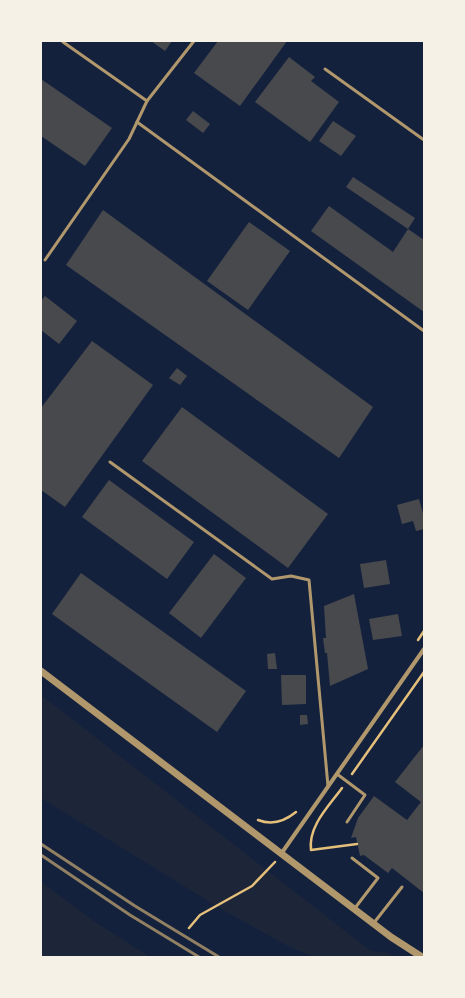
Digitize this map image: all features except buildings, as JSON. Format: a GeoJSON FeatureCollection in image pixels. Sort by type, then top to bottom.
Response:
{"type":"FeatureCollection","features":[{"type":"Feature","properties":{"kind":"street"},"geometry":{"type":"LineString","coordinates":[[281,854],[424,650]]}},
{"type":"Feature","properties":{"kind":"street"},"geometry":{"type":"LineString","coordinates":[[41,671],[373,924],[422,957]]}},
{"type":"Feature","properties":{"kind":"lane"},"geometry":{"type":"LineString","coordinates":[[63,41],[147,101]]}},
{"type":"Feature","properties":{"kind":"lane"},"geometry":{"type":"LineString","coordinates":[[45,260],[129,139],[147,101],[194,41]]}},
{"type":"Feature","properties":{"kind":"lane"},"geometry":{"type":"LineString","coordinates":[[325,69],[424,140]]}},
{"type":"Feature","properties":{"kind":"lane"},"geometry":{"type":"LineString","coordinates":[[137,122],[424,331]]}},
{"type":"Feature","properties":{"kind":"lane"},"geometry":{"type":"LineString","coordinates":[[110,462],[272,579],[291,576],[309,580],[328,786]]}},
{"type":"Feature","properties":{"kind":"lane"},"geometry":{"type":"LineString","coordinates":[[337,774],[365,795],[347,822]]}},
{"type":"Feature","properties":{"kind":"lane"},"geometry":{"type":"LineString","coordinates":[[352,858],[378,878],[354,909]]}},
{"type":"Feature","properties":{"kind":"lane"},"geometry":{"type":"LineString","coordinates":[[373,924],[402,887]]}},
{"type":"Feature","properties":{"kind":"path"},"geometry":{"type":"LineString","coordinates":[[357,844],[311,850],[311,838],[317,824],[424,672]]}},
{"type":"Feature","properties":{"kind":"path"},"geometry":{"type":"LineString","coordinates":[[189,928],[200,915],[252,886],[281,854]]}},
{"type":"Feature","properties":{"kind":"shaded area"},"geometry":{"type":"Polygon","coordinates":[[[41,695],[371,951],[388,953],[394,957],[314,957],[288,946],[221,909],[41,798],[41,695]]]}},
{"type":"Feature","properties":{"kind":"shaded area"},"geometry":{"type":"Polygon","coordinates":[[[41,882],[95,922],[150,957],[41,957],[41,882]]]}},
{"type":"Feature","properties":{"kind":"railway"},"geometry":{"type":"LineString","coordinates":[[41,844],[135,906],[219,957]]}},
{"type":"Feature","properties":{"kind":"railway"},"geometry":{"type":"LineString","coordinates":[[41,855],[130,915],[199,957]]}}]}
